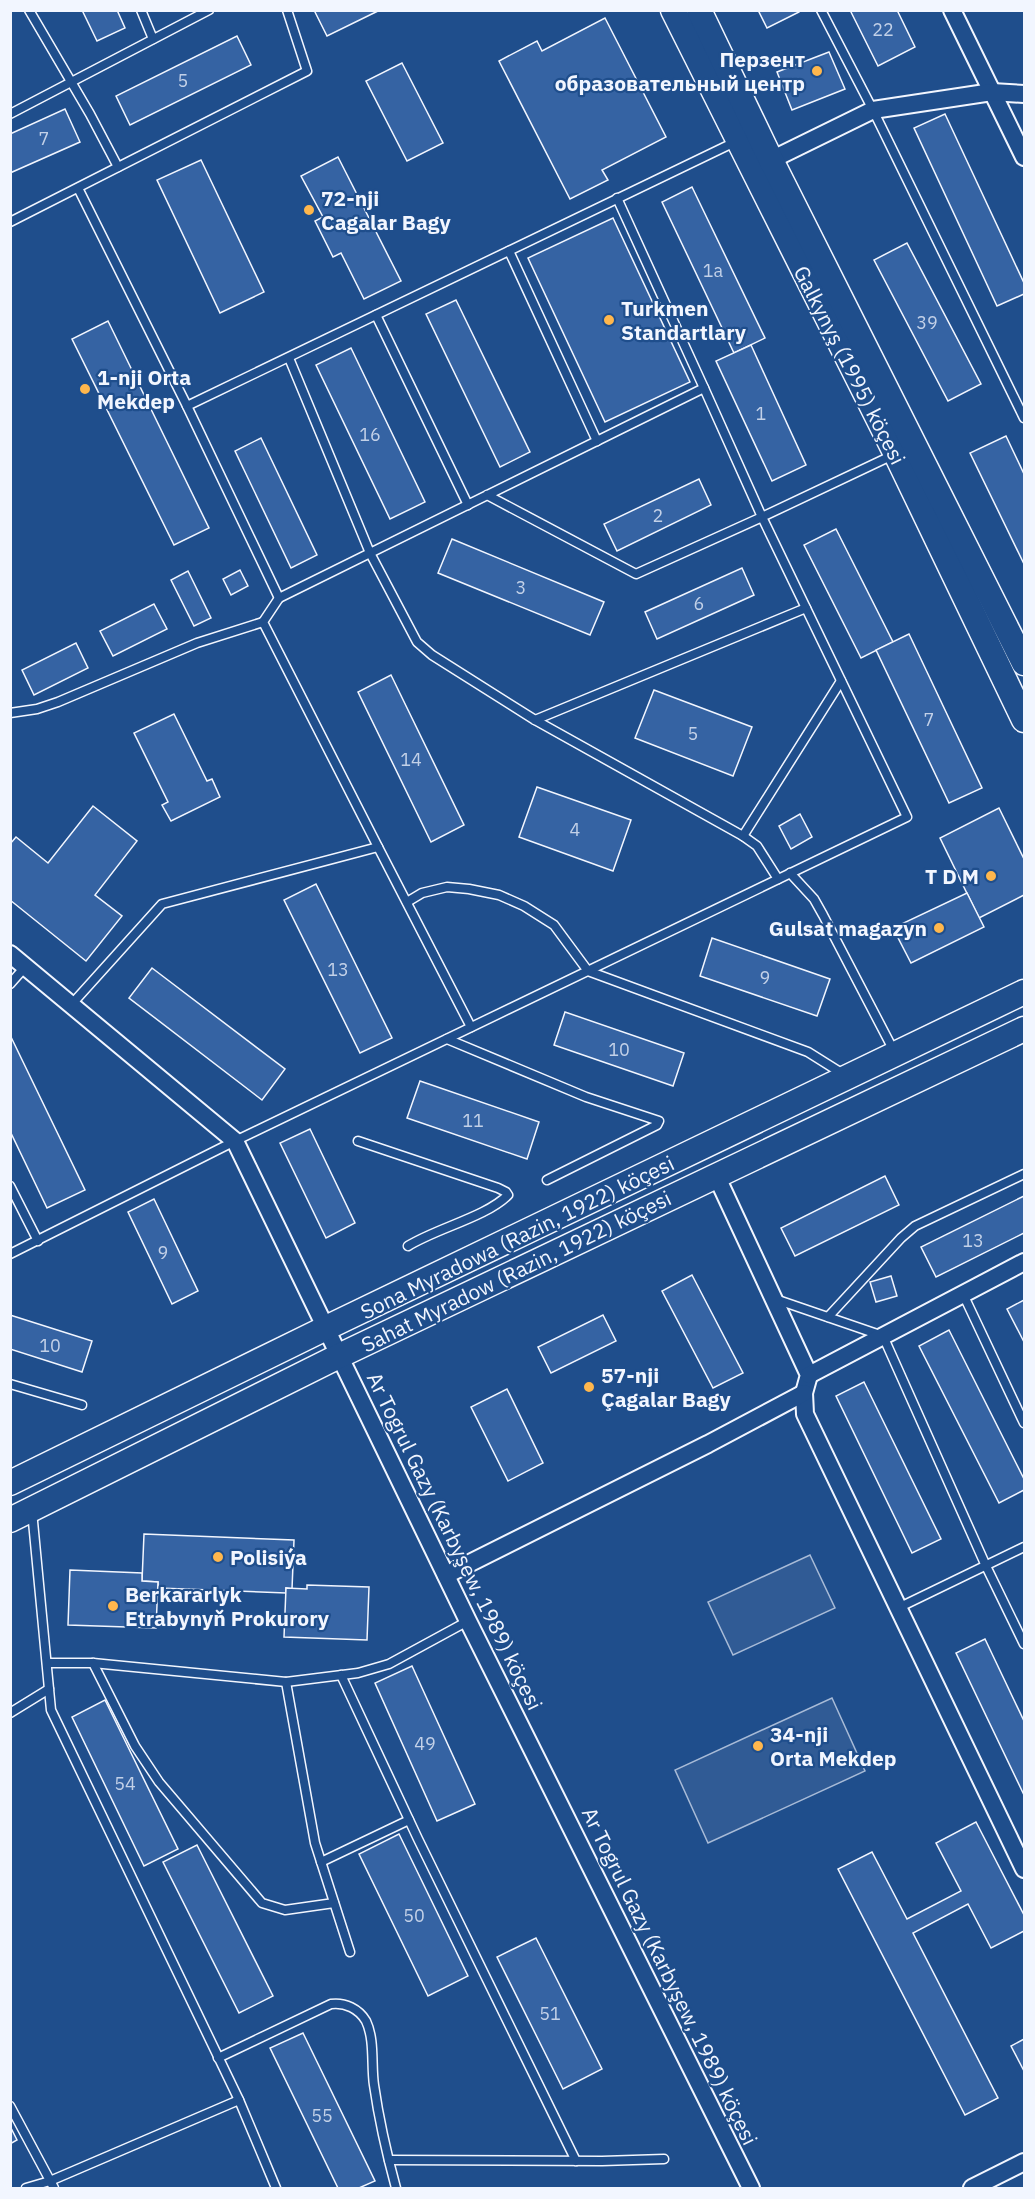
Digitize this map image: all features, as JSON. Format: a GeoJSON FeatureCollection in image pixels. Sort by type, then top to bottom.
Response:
{"type":"FeatureCollection","features":[{"type":"Feature","properties":{"kind":"main road","name":"Galkynyş (1995) köçesi"},"geometry":{"type":"LineString","coordinates":[[673,10],[896,454],[1024,720]]}},
{"type":"Feature","properties":{"kind":"main road","name":"Galkynyş (1995) köçesi"},"geometry":{"type":"LineString","coordinates":[[699,10],[771,160],[1024,663]]}},
{"type":"Feature","properties":{"kind":"main road","name":"Sona Myradowa (Razin, 1922) köçesi"},"geometry":{"type":"LineString","coordinates":[[10,1483],[1024,992]]}},
{"type":"Feature","properties":{"kind":"main road","name":"Sahat Myradow (Razin, 1922) köçesi"},"geometry":{"type":"LineString","coordinates":[[10,1520],[339,1356],[1024,1029]]}},
{"type":"Feature","properties":{"kind":"street"},"geometry":{"type":"LineString","coordinates":[[952,10],[1024,157]]}},
{"type":"Feature","properties":{"kind":"street"},"geometry":{"type":"LineString","coordinates":[[771,160],[873,110],[992,92],[1024,94]]}},
{"type":"Feature","properties":{"kind":"street","name":"Ar Togrul Gazy (Karbyşew, 1989) köçesi"},"geometry":{"type":"LineString","coordinates":[[10,954],[235,1141],[468,1621],[751,2188]]}},
{"type":"Feature","properties":{"kind":"street"},"geometry":{"type":"LineString","coordinates":[[716,1175],[809,1375],[804,1393],[805,1414],[897,1609],[1023,1863]]}},
{"type":"Feature","properties":{"kind":"street"},"geometry":{"type":"LineString","coordinates":[[809,1375],[1024,1262]]}},
{"type":"Feature","properties":{"kind":"street"},"geometry":{"type":"LineString","coordinates":[[446,1575],[708,1444],[804,1393]]}},
{"type":"Feature","properties":{"kind":"street"},"geometry":{"type":"LineString","coordinates":[[972,2188],[1024,2162]]}},
{"type":"Feature","properties":{"kind":"lane"},"geometry":{"type":"LineString","coordinates":[[29,10],[118,167]]}},
{"type":"Feature","properties":{"kind":"lane"},"geometry":{"type":"LineString","coordinates":[[141,10],[153,39]]}},
{"type":"Feature","properties":{"kind":"lane"},"geometry":{"type":"LineString","coordinates":[[10,114],[209,10]]}},
{"type":"Feature","properties":{"kind":"lane"},"geometry":{"type":"LineString","coordinates":[[10,222],[307,71],[287,10]]}},
{"type":"Feature","properties":{"kind":"lane"},"geometry":{"type":"LineString","coordinates":[[821,10],[873,110],[1024,418]]}},
{"type":"Feature","properties":{"kind":"lane"},"geometry":{"type":"LineString","coordinates":[[187,406],[737,140]]}},
{"type":"Feature","properties":{"kind":"lane"},"geometry":{"type":"LineString","coordinates":[[78,188],[187,406],[279,598]]}},
{"type":"Feature","properties":{"kind":"lane"},"geometry":{"type":"LineString","coordinates":[[10,1254],[235,1141],[908,817],[762,517],[617,198]]}},
{"type":"Feature","properties":{"kind":"lane"},"geometry":{"type":"LineString","coordinates":[[508,251],[597,441]]}},
{"type":"Feature","properties":{"kind":"lane"},"geometry":{"type":"LineString","coordinates":[[376,315],[468,505]]}},
{"type":"Feature","properties":{"kind":"lane"},"geometry":{"type":"LineString","coordinates":[[289,358],[370,553],[417,642],[432,656],[535,720],[743,836],[757,846],[778,879]]}},
{"type":"Feature","properties":{"kind":"lane"},"geometry":{"type":"LineString","coordinates":[[10,713],[37,709],[58,702],[197,643],[263,622],[279,598],[704,388]]}},
{"type":"Feature","properties":{"kind":"lane"},"geometry":{"type":"LineString","coordinates":[[487,495],[636,574],[896,454]]}},
{"type":"Feature","properties":{"kind":"lane"},"geometry":{"type":"LineString","coordinates":[[535,720],[806,608]]}},
{"type":"Feature","properties":{"kind":"lane"},"geometry":{"type":"LineString","coordinates":[[263,622],[471,1027]]}},
{"type":"Feature","properties":{"kind":"lane"},"geometry":{"type":"LineString","coordinates":[[743,836],[841,681]]}},
{"type":"Feature","properties":{"kind":"lane"},"geometry":{"type":"LineString","coordinates":[[71,1005],[162,904],[378,847]]}},
{"type":"Feature","properties":{"kind":"lane"},"geometry":{"type":"LineString","coordinates":[[790,873],[814,899],[896,1055]]}},
{"type":"Feature","properties":{"kind":"lane"},"geometry":{"type":"LineString","coordinates":[[407,902],[423,892],[447,886],[499,895],[524,906],[554,925],[588,971],[808,1053],[848,1078]]}},
{"type":"Feature","properties":{"kind":"lane"},"geometry":{"type":"LineString","coordinates":[[10,984],[25,967]]}},
{"type":"Feature","properties":{"kind":"lane"},"geometry":{"type":"LineString","coordinates":[[447,1039],[586,1097],[659,1121],[657,1125],[547,1180]]}},
{"type":"Feature","properties":{"kind":"lane"},"geometry":{"type":"LineString","coordinates":[[358,1142],[498,1188],[506,1191],[508,1195],[493,1206],[408,1246]]}},
{"type":"Feature","properties":{"kind":"lane"},"geometry":{"type":"LineString","coordinates":[[828,1317],[901,1238],[915,1226],[1024,1174]]}},
{"type":"Feature","properties":{"kind":"lane"},"geometry":{"type":"LineString","coordinates":[[10,1186],[38,1240]]}},
{"type":"Feature","properties":{"kind":"lane"},"geometry":{"type":"LineString","coordinates":[[963,1294],[1024,1423]]}},
{"type":"Feature","properties":{"kind":"lane"},"geometry":{"type":"LineString","coordinates":[[775,1299],[883,1336],[986,1566],[1024,1644]]}},
{"type":"Feature","properties":{"kind":"lane"},"geometry":{"type":"LineString","coordinates":[[10,1384],[82,1405]]}},
{"type":"Feature","properties":{"kind":"lane"},"geometry":{"type":"LineString","coordinates":[[32,1510],[51,1710],[239,2100],[276,2188]]}},
{"type":"Feature","properties":{"kind":"lane"},"geometry":{"type":"LineString","coordinates":[[897,1609],[1024,1547]]}},
{"type":"Feature","properties":{"kind":"lane"},"geometry":{"type":"LineString","coordinates":[[47,1663],[93,1663],[286,1682],[341,1676],[388,1664],[468,1621]]}},
{"type":"Feature","properties":{"kind":"lane"},"geometry":{"type":"LineString","coordinates":[[93,1663],[135,1746],[159,1782],[262,1903],[285,1910],[334,1903]]}},
{"type":"Feature","properties":{"kind":"lane"},"geometry":{"type":"LineString","coordinates":[[341,1676],[576,2161]]}},
{"type":"Feature","properties":{"kind":"lane"},"geometry":{"type":"LineString","coordinates":[[286,1682],[315,1844],[350,1952]]}},
{"type":"Feature","properties":{"kind":"lane"},"geometry":{"type":"LineString","coordinates":[[10,1713],[49,1689]]}},
{"type":"Feature","properties":{"kind":"lane"},"geometry":{"type":"LineString","coordinates":[[321,1862],[409,1820]]}},
{"type":"Feature","properties":{"kind":"lane"},"geometry":{"type":"LineString","coordinates":[[218,2058],[331,2004],[339,2003],[354,2008],[364,2018],[370,2032],[374,2085],[396,2188]]}},
{"type":"Feature","properties":{"kind":"lane"},"geometry":{"type":"LineString","coordinates":[[26,2188],[52,2185],[239,2100]]}},
{"type":"Feature","properties":{"kind":"lane"},"geometry":{"type":"LineString","coordinates":[[10,2106],[52,2185]]}},
{"type":"Feature","properties":{"kind":"lane"},"geometry":{"type":"LineString","coordinates":[[389,2160],[664,2159]]}},
{"type":"Feature","properties":{"kind":"shaded area"},"geometry":{"type":"Polygon","coordinates":[[[810,1555],[835,1608],[733,1655],[708,1602],[810,1555]]]}},
{"type":"Feature","properties":{"kind":"shaded area"},"geometry":{"type":"Polygon","coordinates":[[[832,1698],[865,1771],[708,1843],[675,1770],[832,1698]]]}},
{"type":"Feature","properties":{"kind":"building"},"geometry":{"type":"Polygon","coordinates":[[[82,10],[117,10],[125,28],[97,41],[82,10]]]}},
{"type":"Feature","properties":{"kind":"building"},"geometry":{"type":"Polygon","coordinates":[[[314,10],[380,10],[327,36],[314,10]]]}},
{"type":"Feature","properties":{"kind":"building"},"geometry":{"type":"Polygon","coordinates":[[[758,10],[799,10],[799,12],[767,28],[758,10]]]}},
{"type":"Feature","properties":{"kind":"building"},"geometry":{"type":"Polygon","coordinates":[[[850,10],[897,10],[915,47],[878,66],[850,10]]]}},
{"type":"Feature","properties":{"kind":"building"},"geometry":{"type":"Polygon","coordinates":[[[605,18],[666,137],[602,170],[608,180],[570,199],[499,61],[537,41],[542,51],[605,18]]]}},
{"type":"Feature","properties":{"kind":"building"},"geometry":{"type":"Polygon","coordinates":[[[237,36],[251,65],[130,125],[116,96],[237,36]]]}},
{"type":"Feature","properties":{"kind":"building"},"geometry":{"type":"Polygon","coordinates":[[[829,52],[845,89],[792,110],[777,72],[829,52]]]}},
{"type":"Feature","properties":{"kind":"building"},"geometry":{"type":"Polygon","coordinates":[[[402,63],[443,143],[407,161],[366,81],[402,63]]]}},
{"type":"Feature","properties":{"kind":"building"},"geometry":{"type":"Polygon","coordinates":[[[65,109],[80,142],[10,173],[10,134],[65,109]]]}},
{"type":"Feature","properties":{"kind":"building"},"geometry":{"type":"Polygon","coordinates":[[[945,114],[1024,283],[1024,294],[997,306],[914,128],[945,114]]]}},
{"type":"Feature","properties":{"kind":"building"},"geometry":{"type":"Polygon","coordinates":[[[338,157],[401,281],[364,299],[341,253],[333,257],[315,221],[323,217],[301,176],[338,157]]]}},
{"type":"Feature","properties":{"kind":"building"},"geometry":{"type":"Polygon","coordinates":[[[201,160],[264,292],[220,313],[157,180],[201,160]]]}},
{"type":"Feature","properties":{"kind":"building"},"geometry":{"type":"Polygon","coordinates":[[[692,187],[765,338],[734,353],[662,202],[692,187]]]}},
{"type":"Feature","properties":{"kind":"building","name":"Turkmen Standartlary"},"geometry":{"type":"Polygon","coordinates":[[[613,218],[690,382],[605,422],[528,258],[613,218]]]}},
{"type":"Feature","properties":{"kind":"building"},"geometry":{"type":"Polygon","coordinates":[[[907,243],[981,384],[948,401],[874,260],[907,243]]]}},
{"type":"Feature","properties":{"kind":"building"},"geometry":{"type":"Polygon","coordinates":[[[456,300],[530,452],[500,467],[426,314],[456,300]]]}},
{"type":"Feature","properties":{"kind":"building"},"geometry":{"type":"Polygon","coordinates":[[[108,321],[209,528],[174,545],[72,339],[108,321]]]}},
{"type":"Feature","properties":{"kind":"building"},"geometry":{"type":"Polygon","coordinates":[[[751,345],[806,465],[772,481],[716,361],[751,345]]]}},
{"type":"Feature","properties":{"kind":"building"},"geometry":{"type":"Polygon","coordinates":[[[351,348],[425,502],[390,519],[316,365],[351,348]]]}},
{"type":"Feature","properties":{"kind":"building"},"geometry":{"type":"Polygon","coordinates":[[[1006,436],[1024,474],[1024,564],[970,453],[1006,436]]]}},
{"type":"Feature","properties":{"kind":"building"},"geometry":{"type":"Polygon","coordinates":[[[261,438],[317,555],[291,568],[235,451],[261,438]]]}},
{"type":"Feature","properties":{"kind":"building"},"geometry":{"type":"Polygon","coordinates":[[[699,479],[711,505],[617,551],[604,524],[699,479]]]}},
{"type":"Feature","properties":{"kind":"building"},"geometry":{"type":"Polygon","coordinates":[[[836,529],[893,642],[861,658],[804,545],[836,529]]]}},
{"type":"Feature","properties":{"kind":"building"},"geometry":{"type":"Polygon","coordinates":[[[452,539],[604,602],[590,635],[438,573],[452,539]]]}},
{"type":"Feature","properties":{"kind":"building"},"geometry":{"type":"Polygon","coordinates":[[[742,568],[754,595],[657,639],[645,612],[742,568]]]}},
{"type":"Feature","properties":{"kind":"building"},"geometry":{"type":"Polygon","coordinates":[[[240,570],[248,586],[231,595],[223,579],[240,570]]]}},
{"type":"Feature","properties":{"kind":"building"},"geometry":{"type":"Polygon","coordinates":[[[188,571],[211,618],[194,626],[171,580],[188,571]]]}},
{"type":"Feature","properties":{"kind":"building"},"geometry":{"type":"Polygon","coordinates":[[[154,604],[167,629],[113,656],[100,631],[154,604]]]}},
{"type":"Feature","properties":{"kind":"building"},"geometry":{"type":"Polygon","coordinates":[[[909,634],[982,788],[949,803],[876,650],[909,634]]]}},
{"type":"Feature","properties":{"kind":"building"},"geometry":{"type":"Polygon","coordinates":[[[76,643],[88,668],[34,695],[22,670],[76,643]]]}},
{"type":"Feature","properties":{"kind":"building"},"geometry":{"type":"Polygon","coordinates":[[[391,675],[464,825],[431,842],[358,692],[391,675]]]}},
{"type":"Feature","properties":{"kind":"building"},"geometry":{"type":"Polygon","coordinates":[[[654,690],[752,727],[733,776],[635,738],[654,690]]]}},
{"type":"Feature","properties":{"kind":"building"},"geometry":{"type":"Polygon","coordinates":[[[174,714],[207,781],[212,779],[220,797],[171,821],[162,805],[168,802],[134,733],[174,714]]]}},
{"type":"Feature","properties":{"kind":"building"},"geometry":{"type":"Polygon","coordinates":[[[537,787],[631,820],[613,871],[519,837],[537,787]]]}},
{"type":"Feature","properties":{"kind":"building"},"geometry":{"type":"Polygon","coordinates":[[[93,806],[137,841],[95,895],[122,916],[86,961],[10,900],[10,844],[16,837],[48,863],[93,806]]]}},
{"type":"Feature","properties":{"kind":"building","name":"T D M"},"geometry":{"type":"Polygon","coordinates":[[[999,808],[1024,859],[1024,895],[979,918],[940,838],[999,808]]]}},
{"type":"Feature","properties":{"kind":"building"},"geometry":{"type":"Polygon","coordinates":[[[800,814],[812,837],[791,849],[779,826],[800,814]]]}},
{"type":"Feature","properties":{"kind":"building"},"geometry":{"type":"Polygon","coordinates":[[[316,884],[392,1038],[360,1053],[284,900],[316,884]]]}},
{"type":"Feature","properties":{"kind":"building","name":"Gulsat magazyn"},"geometry":{"type":"Polygon","coordinates":[[[967,893],[984,927],[911,963],[893,928],[967,893]]]}},
{"type":"Feature","properties":{"kind":"building"},"geometry":{"type":"Polygon","coordinates":[[[712,938],[830,979],[817,1016],[700,976],[712,938]]]}},
{"type":"Feature","properties":{"kind":"building"},"geometry":{"type":"Polygon","coordinates":[[[152,968],[285,1069],[262,1100],[129,998],[152,968]]]}},
{"type":"Feature","properties":{"kind":"building"},"geometry":{"type":"Polygon","coordinates":[[[565,1012],[684,1053],[673,1086],[554,1045],[565,1012]]]}},
{"type":"Feature","properties":{"kind":"building"},"geometry":{"type":"Polygon","coordinates":[[[11,1037],[85,1190],[47,1208],[10,1131],[11,1037]]]}},
{"type":"Feature","properties":{"kind":"building"},"geometry":{"type":"Polygon","coordinates":[[[420,1081],[539,1122],[527,1159],[407,1118],[420,1081]]]}},
{"type":"Feature","properties":{"kind":"building"},"geometry":{"type":"Polygon","coordinates":[[[310,1129],[355,1223],[326,1238],[280,1143],[310,1129]]]}},
{"type":"Feature","properties":{"kind":"building"},"geometry":{"type":"Polygon","coordinates":[[[885,1176],[899,1205],[795,1256],[781,1228],[885,1176]]]}},
{"type":"Feature","properties":{"kind":"building"},"geometry":{"type":"Polygon","coordinates":[[[1024,1196],[1024,1233],[936,1277],[921,1247],[1024,1196]]]}},
{"type":"Feature","properties":{"kind":"building"},"geometry":{"type":"Polygon","coordinates":[[[154,1199],[198,1291],[172,1304],[128,1212],[154,1199]]]}},
{"type":"Feature","properties":{"kind":"building"},"geometry":{"type":"Polygon","coordinates":[[[692,1275],[743,1373],[713,1388],[662,1291],[692,1275]]]}},
{"type":"Feature","properties":{"kind":"building"},"geometry":{"type":"Polygon","coordinates":[[[891,1276],[897,1296],[876,1302],[870,1282],[891,1276]]]}},
{"type":"Feature","properties":{"kind":"building"},"geometry":{"type":"Polygon","coordinates":[[[1024,1300],[1024,1342],[1007,1309],[1024,1300]]]}},
{"type":"Feature","properties":{"kind":"building"},"geometry":{"type":"Polygon","coordinates":[[[10,1315],[92,1341],[82,1372],[10,1349],[10,1315]]]}},
{"type":"Feature","properties":{"kind":"building"},"geometry":{"type":"Polygon","coordinates":[[[603,1315],[616,1341],[551,1373],[538,1347],[603,1315]]]}},
{"type":"Feature","properties":{"kind":"building"},"geometry":{"type":"Polygon","coordinates":[[[949,1330],[1024,1479],[1024,1490],[999,1503],[919,1346],[949,1330]]]}},
{"type":"Feature","properties":{"kind":"building"},"geometry":{"type":"Polygon","coordinates":[[[864,1382],[941,1539],[912,1553],[836,1396],[864,1382]]]}},
{"type":"Feature","properties":{"kind":"building"},"geometry":{"type":"Polygon","coordinates":[[[507,1389],[543,1463],[508,1481],[471,1407],[507,1389]]]}},
{"type":"Feature","properties":{"kind":"building","name":"Polisiýa"},"geometry":{"type":"Polygon","coordinates":[[[144,1534],[294,1540],[292,1589],[286,1588],[286,1593],[158,1588],[158,1582],[142,1581],[144,1534]]]}},
{"type":"Feature","properties":{"kind":"building","name":"Berkararlyk Etrabynyň Prokurory"},"geometry":{"type":"Polygon","coordinates":[[[70,1570],[142,1573],[142,1581],[158,1582],[156,1628],[68,1625],[70,1570]]]}},
{"type":"Feature","properties":{"kind":"building","name":"Polisiýa"},"geometry":{"type":"Polygon","coordinates":[[[307,1585],[369,1587],[367,1640],[284,1637],[286,1588],[307,1589],[307,1585]]]}},
{"type":"Feature","properties":{"kind":"building"},"geometry":{"type":"Polygon","coordinates":[[[985,1639],[1024,1721],[1024,1795],[956,1653],[985,1639]]]}},
{"type":"Feature","properties":{"kind":"building"},"geometry":{"type":"Polygon","coordinates":[[[412,1666],[475,1804],[437,1821],[375,1683],[412,1666]]]}},
{"type":"Feature","properties":{"kind":"building"},"geometry":{"type":"Polygon","coordinates":[[[105,1700],[178,1849],[144,1866],[72,1717],[105,1700]]]}},
{"type":"Feature","properties":{"kind":"building"},"geometry":{"type":"Polygon","coordinates":[[[976,1822],[1024,1915],[1024,1931],[991,1948],[968,1904],[913,1933],[998,2098],[965,2115],[838,1869],[872,1852],[907,1919],[961,1891],[936,1843],[976,1822]]]}},
{"type":"Feature","properties":{"kind":"building"},"geometry":{"type":"Polygon","coordinates":[[[399,1834],[468,1976],[428,1996],[359,1854],[399,1834]]]}},
{"type":"Feature","properties":{"kind":"building"},"geometry":{"type":"Polygon","coordinates":[[[197,1845],[273,1996],[239,2013],[163,1862],[197,1845]]]}},
{"type":"Feature","properties":{"kind":"building"},"geometry":{"type":"Polygon","coordinates":[[[536,1938],[602,2069],[563,2089],[497,1957],[536,1938]]]}},
{"type":"Feature","properties":{"kind":"building"},"geometry":{"type":"Polygon","coordinates":[[[303,2033],[375,2181],[359,2188],[338,2188],[270,2048],[303,2033]]]}},
{"type":"Feature","properties":{"kind":"building"},"geometry":{"type":"Polygon","coordinates":[[[1024,2039],[1024,2071],[1011,2046],[1024,2039]]]}},
{"type":"Feature","properties":{"kind":"building"},"geometry":{"type":"Polygon","coordinates":[[[10,2126],[17,2140],[10,2144],[10,2126]]]}},
{"type":"Feature","properties":{"kind":"place","name":"Перзент образовательный центр"},"geometry":{"type":"Point","coordinates":[817,71]}},
{"type":"Feature","properties":{"kind":"place","name":"72-nji Cagalar Bagy"},"geometry":{"type":"Point","coordinates":[309,210]}},
{"type":"Feature","properties":{"kind":"place","name":"Turkmen Standartlary"},"geometry":{"type":"Point","coordinates":[609,320]}},
{"type":"Feature","properties":{"kind":"place","name":"1-nji Orta Mekdep"},"geometry":{"type":"Point","coordinates":[85,389]}},
{"type":"Feature","properties":{"kind":"place","name":"T D M"},"geometry":{"type":"Point","coordinates":[991,876]}},
{"type":"Feature","properties":{"kind":"place","name":"Gulsat magazyn"},"geometry":{"type":"Point","coordinates":[939,928]}},
{"type":"Feature","properties":{"kind":"place","name":"57-nji Çagalar Bagy"},"geometry":{"type":"Point","coordinates":[589,1387]}},
{"type":"Feature","properties":{"kind":"place","name":"Polisiýa"},"geometry":{"type":"Point","coordinates":[218,1557]}},
{"type":"Feature","properties":{"kind":"place","name":"Berkararlyk Etrabynyň Prokurory"},"geometry":{"type":"Point","coordinates":[113,1606]}},
{"type":"Feature","properties":{"kind":"place","name":"34-nji Orta Mekdep"},"geometry":{"type":"Point","coordinates":[758,1746]}}]}
